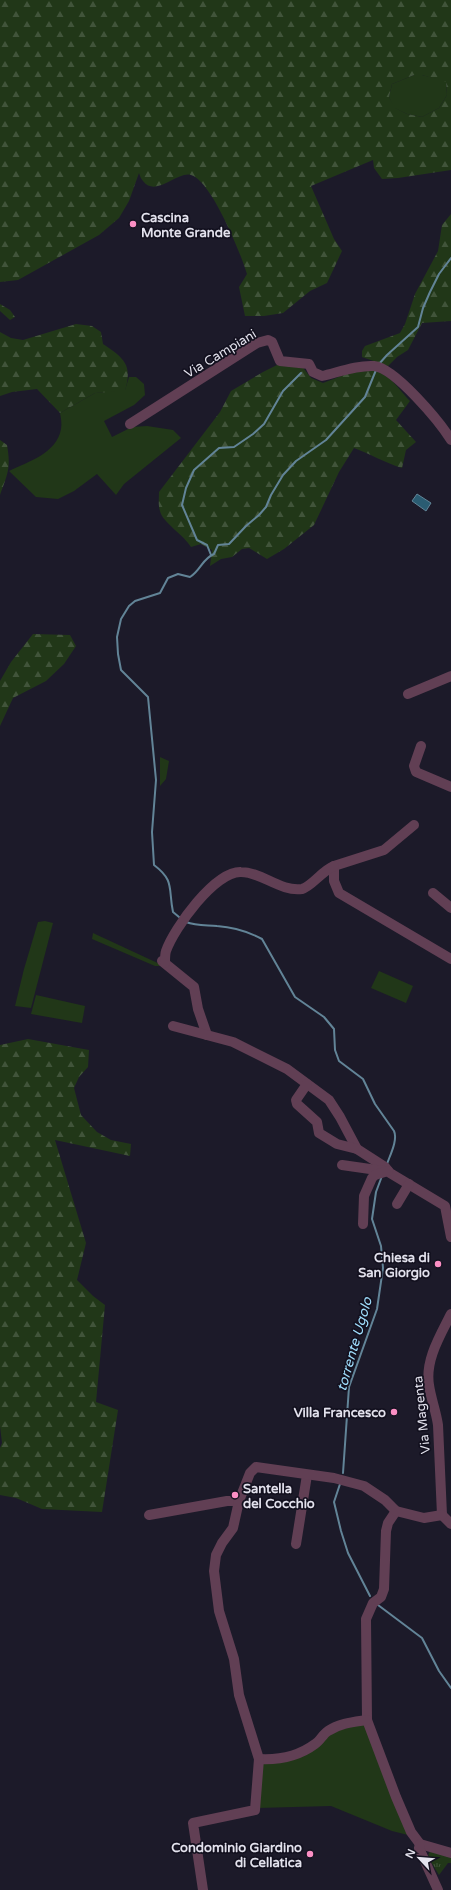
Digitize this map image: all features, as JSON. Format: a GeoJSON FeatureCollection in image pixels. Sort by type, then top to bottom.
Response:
{"type":"FeatureCollection","features":[{"type":"Feature","properties":{"kind":"street","name":"Via Campiani"},"geometry":{"type":"LineString","coordinates":[[130,424],[250,347],[268,340],[272,342],[280,361],[309,364],[316,374],[322,376],[365,366],[376,366],[385,370],[413,394],[444,427],[451,440]]}},
{"type":"Feature","properties":{"kind":"street"},"geometry":{"type":"LineString","coordinates":[[408,694],[451,676]]}},
{"type":"Feature","properties":{"kind":"street"},"geometry":{"type":"LineString","coordinates":[[421,746],[414,766],[416,772],[451,787]]}},
{"type":"Feature","properties":{"kind":"street"},"geometry":{"type":"LineString","coordinates":[[206,1035],[198,1009],[194,987],[163,962],[165,952],[182,921],[212,887],[224,876],[241,872],[293,890],[305,888],[327,869],[384,850],[414,825]]}},
{"type":"Feature","properties":{"kind":"street"},"geometry":{"type":"LineString","coordinates":[[334,866],[334,881],[339,893],[451,959]]}},
{"type":"Feature","properties":{"kind":"street"},"geometry":{"type":"LineString","coordinates":[[433,893],[451,908]]}},
{"type":"Feature","properties":{"kind":"street"},"geometry":{"type":"LineString","coordinates":[[173,1026],[234,1042],[287,1069],[329,1100],[340,1117],[356,1149]]}},
{"type":"Feature","properties":{"kind":"street"},"geometry":{"type":"LineString","coordinates":[[307,1084],[296,1100],[298,1104],[317,1122],[319,1132],[337,1144],[356,1149],[386,1171],[445,1206],[448,1214],[451,1235]]}},
{"type":"Feature","properties":{"kind":"street"},"geometry":{"type":"LineString","coordinates":[[342,1165],[386,1171]]}},
{"type":"Feature","properties":{"kind":"street"},"geometry":{"type":"LineString","coordinates":[[363,1224],[364,1196],[373,1176],[386,1171]]}},
{"type":"Feature","properties":{"kind":"street"},"geometry":{"type":"LineString","coordinates":[[397,1204],[409,1184]]}},
{"type":"Feature","properties":{"kind":"street","name":"Via Magenta"},"geometry":{"type":"LineString","coordinates":[[442,1515],[438,1425],[429,1385],[429,1371],[436,1343],[451,1317]]}},
{"type":"Feature","properties":{"kind":"street"},"geometry":{"type":"LineString","coordinates":[[203,1890],[190,1820],[228,1817],[231,1814],[255,1810],[259,1759],[239,1695],[234,1659],[219,1611],[214,1571],[216,1555],[222,1543],[234,1528],[239,1501],[250,1473],[256,1467],[334,1478],[364,1486],[385,1500],[396,1510],[424,1518],[442,1515],[451,1524]]}},
{"type":"Feature","properties":{"kind":"street"},"geometry":{"type":"LineString","coordinates":[[296,1544],[307,1475]]}},
{"type":"Feature","properties":{"kind":"street"},"geometry":{"type":"LineString","coordinates":[[149,1515],[227,1501],[239,1501]]}},
{"type":"Feature","properties":{"kind":"street"},"geometry":{"type":"LineString","coordinates":[[396,1510],[388,1523],[386,1531],[384,1590],[381,1597],[373,1603],[366,1619],[367,1720],[411,1832],[420,1844],[451,1853]]}},
{"type":"Feature","properties":{"kind":"street"},"geometry":{"type":"LineString","coordinates":[[259,1759],[272,1760],[297,1754],[316,1744],[327,1731],[348,1722],[367,1720]]}},
{"type":"Feature","properties":{"kind":"street"},"geometry":{"type":"LineString","coordinates":[[420,1844],[419,1848],[438,1890]]}},
{"type":"Feature","properties":{"kind":"green space"},"geometry":{"type":"Polygon","coordinates":[[[0,0],[451,0],[451,170],[382,179],[374,168],[373,160],[311,186],[334,239],[342,251],[327,283],[310,291],[283,313],[264,316],[245,316],[239,287],[247,274],[244,264],[216,203],[199,180],[191,175],[185,175],[160,186],[154,187],[143,181],[139,173],[129,201],[119,218],[99,235],[18,280],[0,282],[0,0]],[[414,75],[392,84],[389,97],[395,108],[407,114],[422,117],[439,108],[447,95],[446,82],[422,75],[414,75]]]}},
{"type":"Feature","properties":{"kind":"green space"},"geometry":{"type":"Polygon","coordinates":[[[414,75],[422,75],[446,81],[447,95],[439,108],[422,117],[407,114],[394,108],[389,97],[392,84],[414,75]]]}},
{"type":"Feature","properties":{"kind":"green space"},"geometry":{"type":"Polygon","coordinates":[[[451,214],[451,321],[422,323],[408,350],[397,357],[388,366],[362,357],[362,351],[365,346],[400,333],[405,324],[415,294],[438,251],[442,225],[451,214]]]}},
{"type":"Feature","properties":{"kind":"green space"},"geometry":{"type":"Polygon","coordinates":[[[0,304],[10,310],[15,317],[10,320],[0,311],[0,304]]]}},
{"type":"Feature","properties":{"kind":"green space"},"geometry":{"type":"Polygon","coordinates":[[[76,324],[92,326],[101,332],[103,344],[125,363],[128,375],[125,391],[95,393],[60,413],[37,389],[12,392],[0,396],[0,332],[11,338],[23,340],[76,324]]]}},
{"type":"Feature","properties":{"kind":"green space"},"geometry":{"type":"Polygon","coordinates":[[[279,364],[301,365],[311,378],[323,383],[346,374],[363,370],[371,370],[386,376],[410,401],[396,420],[416,442],[406,450],[402,468],[354,448],[339,472],[314,525],[284,549],[267,559],[249,548],[242,549],[232,557],[221,559],[210,566],[212,550],[201,544],[191,547],[188,542],[165,520],[160,511],[159,492],[220,412],[231,391],[279,364]]]}},
{"type":"Feature","properties":{"kind":"green space"},"geometry":{"type":"Polygon","coordinates":[[[129,377],[136,377],[144,384],[145,395],[134,405],[104,421],[112,437],[132,427],[147,426],[173,430],[181,438],[124,484],[116,495],[97,474],[74,491],[58,499],[36,497],[9,471],[41,456],[54,444],[61,429],[60,413],[95,393],[125,390],[129,377]]]}},
{"type":"Feature","properties":{"kind":"green space"},"geometry":{"type":"Polygon","coordinates":[[[0,440],[7,445],[9,465],[7,476],[0,495],[0,440]]]}},
{"type":"Feature","properties":{"kind":"green space"},"geometry":{"type":"Polygon","coordinates":[[[33,634],[70,635],[76,646],[64,664],[46,681],[13,698],[0,726],[0,681],[11,662],[33,634]]]}},
{"type":"Feature","properties":{"kind":"green space"},"geometry":{"type":"Polygon","coordinates":[[[160,757],[169,761],[166,779],[160,786],[160,757]]]}},
{"type":"Feature","properties":{"kind":"green space"},"geometry":{"type":"Polygon","coordinates":[[[45,921],[53,923],[31,1008],[15,1006],[38,922],[45,921]]]}},
{"type":"Feature","properties":{"kind":"green space"},"geometry":{"type":"Polygon","coordinates":[[[93,933],[164,966],[155,966],[92,939],[93,933]]]}},
{"type":"Feature","properties":{"kind":"green space"},"geometry":{"type":"Polygon","coordinates":[[[379,971],[413,986],[406,1003],[371,988],[379,971]]]}},
{"type":"Feature","properties":{"kind":"green space"},"geometry":{"type":"Polygon","coordinates":[[[36,995],[85,1006],[82,1023],[31,1014],[36,995]]]}},
{"type":"Feature","properties":{"kind":"green space"},"geometry":{"type":"Polygon","coordinates":[[[28,1039],[89,1050],[88,1067],[79,1077],[74,1088],[81,1115],[97,1132],[111,1140],[131,1144],[130,1156],[55,1140],[86,1243],[77,1280],[93,1296],[105,1305],[96,1402],[118,1410],[102,1512],[42,1509],[16,1498],[0,1495],[0,1448],[2,1443],[0,1426],[0,1045],[28,1039]]]}},
{"type":"Feature","properties":{"kind":"green space"},"geometry":{"type":"Polygon","coordinates":[[[366,1723],[408,1835],[392,1831],[331,1806],[257,1808],[260,1762],[272,1763],[329,1733],[366,1723]]]}},
{"type":"Feature","properties":{"kind":"green space"},"geometry":{"type":"Polygon","coordinates":[[[430,1850],[451,1858],[451,1863],[448,1863],[439,1875],[428,1857],[430,1850]]]}},
{"type":"Feature","properties":{"kind":"water"},"geometry":{"type":"Polygon","coordinates":[[[417,494],[431,503],[426,511],[412,501],[417,494]]]}},
{"type":"Feature","properties":{"kind":"waterway"},"geometry":{"type":"LineString","coordinates":[[379,364],[418,327],[423,308],[430,292],[439,274],[451,258]]}},
{"type":"Feature","properties":{"kind":"waterway"},"geometry":{"type":"LineString","coordinates":[[179,917],[173,912],[168,881],[161,871],[154,865],[152,832],[156,780],[148,697],[121,670],[117,637],[121,619],[129,606],[135,601],[160,593],[168,578],[178,574],[190,577],[194,574],[207,559],[214,554],[218,545],[229,544],[259,515],[266,507],[271,495],[283,475],[296,461],[326,440],[365,397],[376,370]]}},
{"type":"Feature","properties":{"kind":"waterway"},"geometry":{"type":"LineString","coordinates":[[211,555],[207,545],[197,540],[182,505],[186,488],[194,470],[219,448],[234,447],[253,434],[264,424],[283,391],[301,373]]}},
{"type":"Feature","properties":{"kind":"waterway","name":"torrente Ugolo"},"geometry":{"type":"LineString","coordinates":[[186,922],[197,925],[234,929],[252,934],[262,939],[295,997],[324,1017],[334,1029],[335,1050],[339,1061],[363,1079],[375,1104],[394,1131],[395,1139],[387,1164]]}},
{"type":"Feature","properties":{"kind":"waterway","name":"torrente Ugolo"},"geometry":{"type":"LineString","coordinates":[[343,1473],[349,1387],[377,1309],[383,1268],[381,1246],[372,1219],[376,1192],[382,1176]]}},
{"type":"Feature","properties":{"kind":"waterway"},"geometry":{"type":"LineString","coordinates":[[340,1484],[334,1502],[341,1531],[348,1553],[370,1596]]}},
{"type":"Feature","properties":{"kind":"waterway","name":"torrente Ugolo"},"geometry":{"type":"LineString","coordinates":[[378,1605],[422,1638],[439,1671],[451,1688]]}},
{"type":"Feature","properties":{"kind":"place","name":"Cascina Monte Grande"},"geometry":{"type":"Point","coordinates":[133,224]}},
{"type":"Feature","properties":{"kind":"place","name":"Chiesa di San Giorgio"},"geometry":{"type":"Point","coordinates":[438,1264]}},
{"type":"Feature","properties":{"kind":"place","name":"Villa Francesco"},"geometry":{"type":"Point","coordinates":[394,1412]}},
{"type":"Feature","properties":{"kind":"place","name":"Santella del Cocchio"},"geometry":{"type":"Point","coordinates":[235,1495]}},
{"type":"Feature","properties":{"kind":"place","name":"Condominio Giardino di Cellatica"},"geometry":{"type":"Point","coordinates":[310,1854]}}]}
